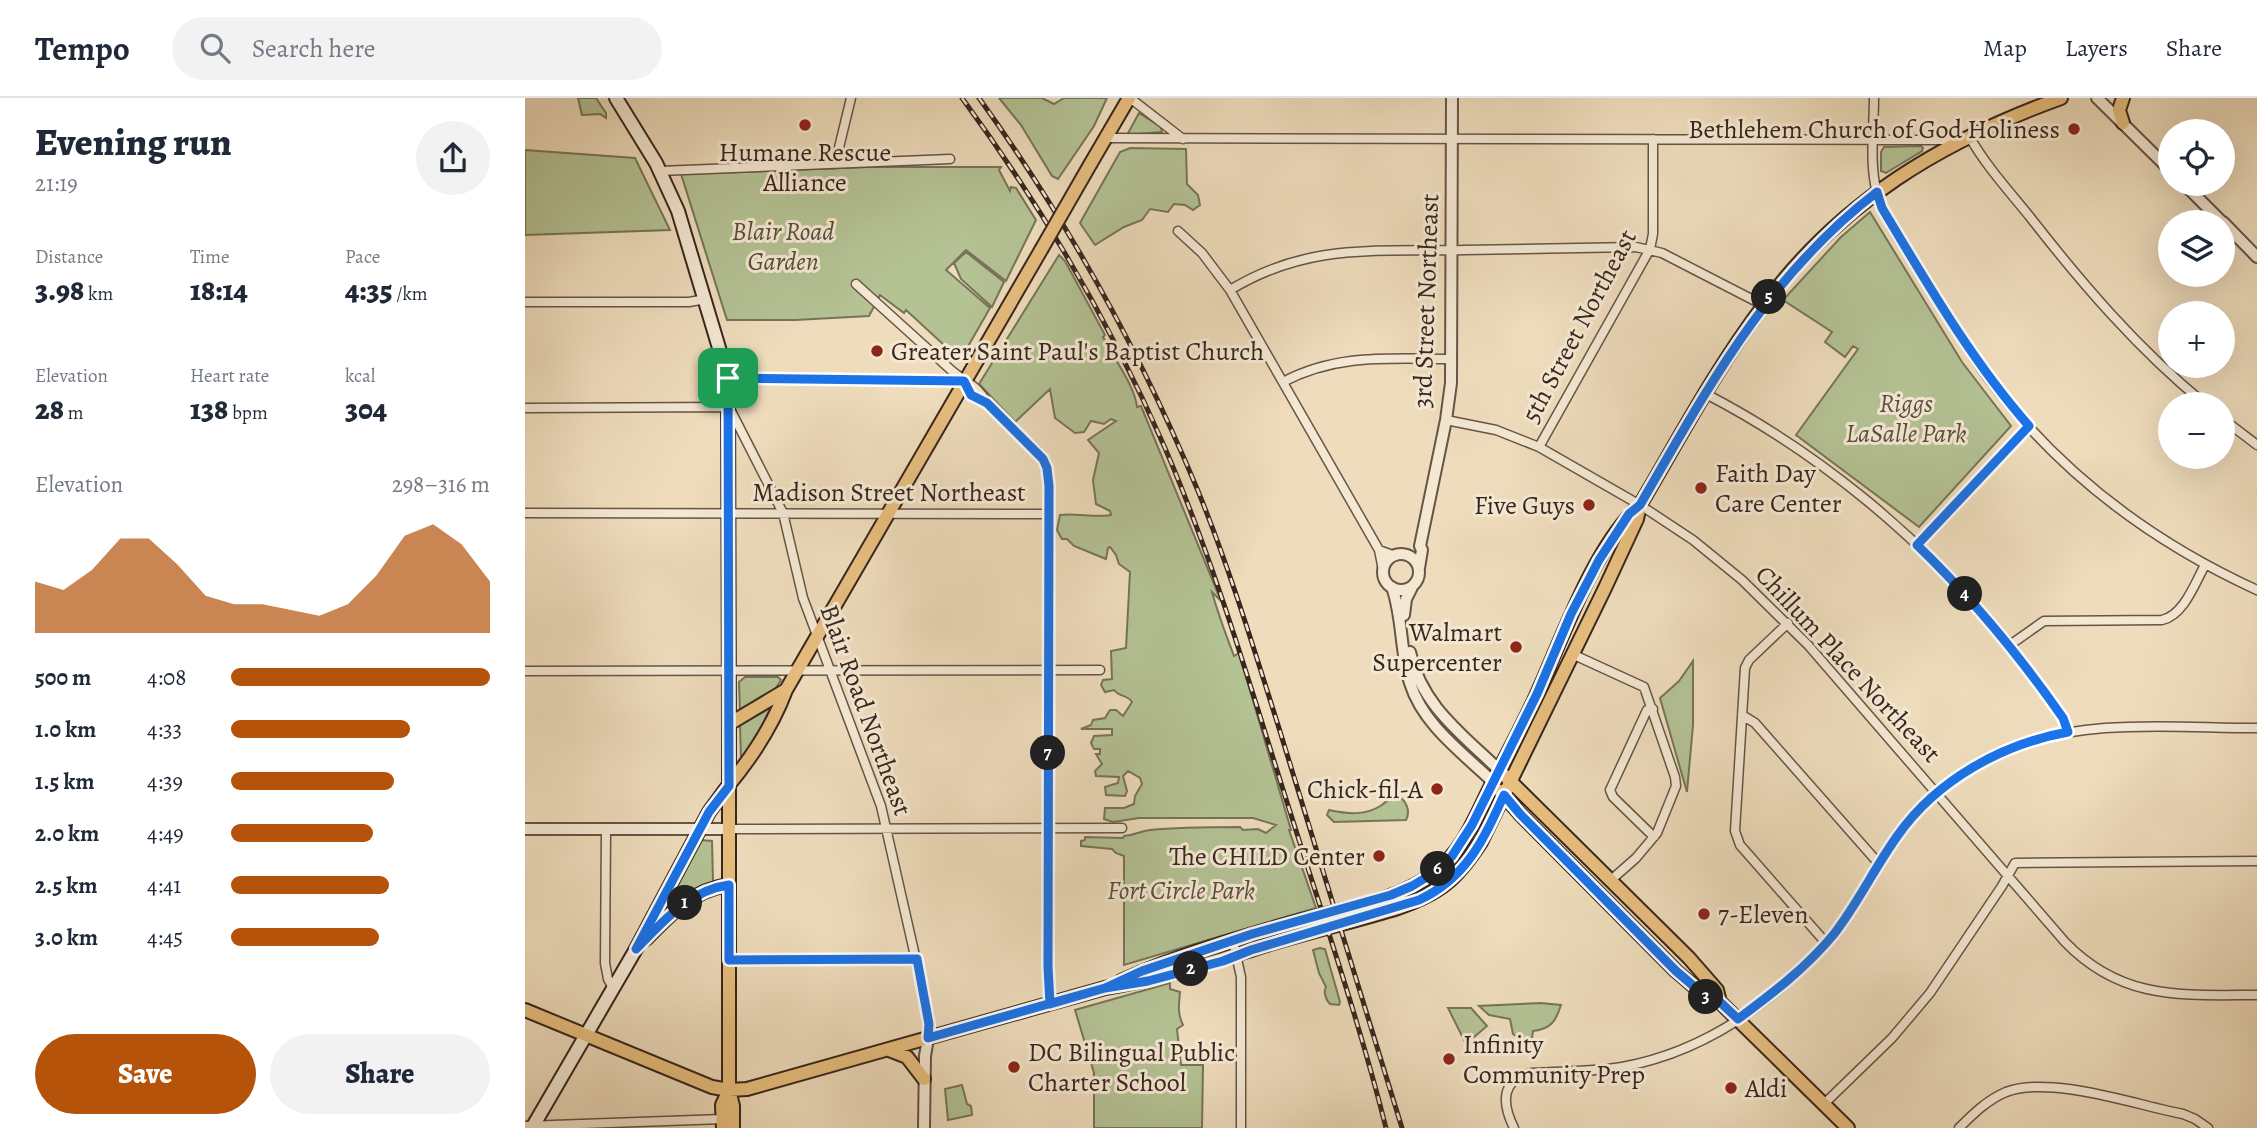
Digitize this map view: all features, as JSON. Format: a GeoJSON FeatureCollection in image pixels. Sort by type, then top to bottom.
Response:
{"type":"FeatureCollection","features":[{"type":"Feature","properties":{"kind":"main road"},"geometry":{"type":"LineString","coordinates":[[616,98],[660,171],[683,223],[728,378],[729,1090],[733,1106],[733,1128]]}},
{"type":"Feature","properties":{"kind":"main road"},"geometry":{"type":"LineString","coordinates":[[530,1126],[636,949],[700,829],[748,762],[779,709],[786,690],[1130,98]]}},
{"type":"Feature","properties":{"kind":"main road"},"geometry":{"type":"LineString","coordinates":[[525,1010],[712,1087],[729,1090],[753,1088],[1105,988],[1148,981],[1398,908],[1438,891],[1455,878],[1472,856],[1637,519],[1640,505],[1763,305],[1810,250],[1877,192],[1927,158],[1965,138],[2061,98]]}},
{"type":"Feature","properties":{"kind":"main road"},"geometry":{"type":"LineString","coordinates":[[2123,98],[2119,110],[2123,123]]}},
{"type":"Feature","properties":{"kind":"main road"},"geometry":{"type":"LineString","coordinates":[[1105,988],[1142,971],[1233,941],[1376,899],[1419,883],[1437,871],[1452,856],[1472,825],[1599,560],[1629,514],[1640,505]]}},
{"type":"Feature","properties":{"kind":"main road"},"geometry":{"type":"LineString","coordinates":[[729,724],[786,690]]}},
{"type":"Feature","properties":{"kind":"main road"},"geometry":{"type":"LineString","coordinates":[[1496,776],[1510,781],[1611,880],[1689,958],[1717,990],[1720,1002],[1848,1128]]}},
{"type":"Feature","properties":{"kind":"main road"},"geometry":{"type":"LineString","coordinates":[[1496,776],[1504,795],[1520,814],[1676,971],[1711,1001],[1720,1002]]}},
{"type":"Feature","properties":{"kind":"main road"},"geometry":{"type":"LineString","coordinates":[[636,949],[668,916],[685,903],[709,890],[729,885]]}},
{"type":"Feature","properties":{"kind":"main road"},"geometry":{"type":"LineString","coordinates":[[889,1050],[907,1057],[924,1079]]}},
{"type":"Feature","properties":{"kind":"main road"},"geometry":{"type":"LineString","coordinates":[[723,1124],[722,1105],[729,1090]]}},
{"type":"Feature","properties":{"kind":"street"},"geometry":{"type":"LineString","coordinates":[[835,164],[851,98]]}},
{"type":"Feature","properties":{"kind":"street"},"geometry":{"type":"LineString","coordinates":[[1130,98],[1183,139]]}},
{"type":"Feature","properties":{"kind":"street","name":"3rd Street Northeast"},"geometry":{"type":"LineString","coordinates":[[1419,568],[1422,550],[1420,546],[1450,393],[1452,98]]}},
{"type":"Feature","properties":{"kind":"street"},"geometry":{"type":"LineString","coordinates":[[1874,98],[1877,192],[1882,208],[1966,346],[2001,395],[2067,466],[2106,499],[2205,565],[2257,590]]}},
{"type":"Feature","properties":{"kind":"street"},"geometry":{"type":"LineString","coordinates":[[2097,98],[2158,158]]}},
{"type":"Feature","properties":{"kind":"street"},"geometry":{"type":"LineString","coordinates":[[1106,138],[1965,138],[2092,294],[2162,368],[2191,392]]}},
{"type":"Feature","properties":{"kind":"street","name":"5th Street Northeast"},"geometry":{"type":"LineString","coordinates":[[1539,447],[1650,249],[1653,234],[1653,139]]}},
{"type":"Feature","properties":{"kind":"street"},"geometry":{"type":"LineString","coordinates":[[660,171],[950,159]]}},
{"type":"Feature","properties":{"kind":"street"},"geometry":{"type":"LineString","coordinates":[[2196,196],[2210,210]]}},
{"type":"Feature","properties":{"kind":"street"},"geometry":{"type":"LineString","coordinates":[[1178,231],[1202,253],[1230,290],[1379,550],[1385,580],[1392,587],[1398,605],[1410,685],[1420,705],[1446,738],[1496,776]]}},
{"type":"Feature","properties":{"kind":"street"},"geometry":{"type":"LineString","coordinates":[[2235,235],[2257,257]]}},
{"type":"Feature","properties":{"kind":"street"},"geometry":{"type":"LineString","coordinates":[[1230,290],[1268,269],[1318,255],[1350,251],[1636,247],[1662,253],[1763,305]]}},
{"type":"Feature","properties":{"kind":"street"},"geometry":{"type":"LineString","coordinates":[[856,284],[964,381],[971,395],[987,403],[1043,459],[1048,478],[1050,1004]]}},
{"type":"Feature","properties":{"kind":"street"},"geometry":{"type":"LineString","coordinates":[[525,302],[689,302],[706,299]]}},
{"type":"Feature","properties":{"kind":"street"},"geometry":{"type":"LineString","coordinates":[[1283,382],[1313,368],[1349,360],[1452,359]]}},
{"type":"Feature","properties":{"kind":"street"},"geometry":{"type":"LineString","coordinates":[[728,378],[964,381]]}},
{"type":"Feature","properties":{"kind":"street"},"geometry":{"type":"LineString","coordinates":[[1706,394],[1821,465],[1917,545],[2010,645],[2063,718],[2068,732]]}},
{"type":"Feature","properties":{"kind":"street"},"geometry":{"type":"LineString","coordinates":[[525,408],[729,407]]}},
{"type":"Feature","properties":{"kind":"street","name":"Blair Road Northeast"},"geometry":{"type":"LineString","coordinates":[[729,407],[783,513],[801,590],[881,806],[917,959],[929,1024],[928,1038]]}},
{"type":"Feature","properties":{"kind":"street","name":"Chillum Place Northeast"},"geometry":{"type":"LineString","coordinates":[[1446,420],[1496,430],[1539,447],[1640,505],[1724,564],[1788,624],[2072,949],[2098,970],[2143,989],[2167,994],[2257,995]]}},
{"type":"Feature","properties":{"kind":"street"},"geometry":{"type":"LineString","coordinates":[[1917,545],[2029,426]]}},
{"type":"Feature","properties":{"kind":"street"},"geometry":{"type":"LineString","coordinates":[[2235,428],[2257,445]]}},
{"type":"Feature","properties":{"kind":"street","name":"Madison Street Northeast"},"geometry":{"type":"LineString","coordinates":[[525,513],[1048,514]]}},
{"type":"Feature","properties":{"kind":"street"},"geometry":{"type":"LineString","coordinates":[[1384,570],[1387,561],[1420,546]]}},
{"type":"Feature","properties":{"kind":"street"},"geometry":{"type":"LineString","coordinates":[[1379,550],[1413,559],[1419,568],[1418,578],[1404,610],[1411,654],[1419,682],[1437,709],[1496,776]]}},
{"type":"Feature","properties":{"kind":"street"},"geometry":{"type":"LineString","coordinates":[[2010,645],[2044,621],[2170,618],[2179,610],[2205,565]]}},
{"type":"Feature","properties":{"kind":"street"},"geometry":{"type":"LineString","coordinates":[[1392,587],[1402,590],[1412,587]]}},
{"type":"Feature","properties":{"kind":"street"},"geometry":{"type":"LineString","coordinates":[[1788,624],[1747,663],[1736,836],[1746,852],[1826,943]]}},
{"type":"Feature","properties":{"kind":"street"},"geometry":{"type":"LineString","coordinates":[[1572,653],[1641,685],[1647,691],[1676,782],[1654,837],[1636,858],[1611,880]]}},
{"type":"Feature","properties":{"kind":"street"},"geometry":{"type":"LineString","coordinates":[[525,671],[1100,670]]}},
{"type":"Feature","properties":{"kind":"street"},"geometry":{"type":"LineString","coordinates":[[1653,709],[1647,710],[1610,790],[1613,797],[1654,837]]}},
{"type":"Feature","properties":{"kind":"street"},"geometry":{"type":"LineString","coordinates":[[1742,715],[1755,723],[1879,864]]}},
{"type":"Feature","properties":{"kind":"street"},"geometry":{"type":"LineString","coordinates":[[1514,1128],[1506,1109],[1506,1094],[1515,1080],[1528,1073],[1604,1069],[1636,1064],[1699,1043],[1738,1019],[1784,985],[1826,943],[1855,905],[1904,827],[1937,793],[1966,772],[1995,756],[2037,739],[2102,728],[2257,728]]}},
{"type":"Feature","properties":{"kind":"street"},"geometry":{"type":"LineString","coordinates":[[525,829],[1122,828]]}},
{"type":"Feature","properties":{"kind":"street"},"geometry":{"type":"LineString","coordinates":[[606,829],[605,963],[613,988]]}},
{"type":"Feature","properties":{"kind":"street"},"geometry":{"type":"LineString","coordinates":[[1824,1104],[1892,1038],[1921,1004],[2008,875],[2012,865],[2018,862],[2257,861]]}},
{"type":"Feature","properties":{"kind":"street"},"geometry":{"type":"LineString","coordinates":[[1233,941],[1241,983],[1241,1128]]}},
{"type":"Feature","properties":{"kind":"street"},"geometry":{"type":"LineString","coordinates":[[729,960],[917,959]]}},
{"type":"Feature","properties":{"kind":"street"},"geometry":{"type":"LineString","coordinates":[[924,1128],[925,1056],[928,1038]]}},
{"type":"Feature","properties":{"kind":"street"},"geometry":{"type":"LineString","coordinates":[[1959,1128],[1996,1097],[2014,1089],[2042,1086],[2078,1091],[2182,1114],[2208,1128]]}},
{"type":"Feature","properties":{"kind":"street"},"geometry":{"type":"LineString","coordinates":[[530,1126],[723,1124]]}},
{"type":"Feature","properties":{"kind":"green space"},"geometry":{"type":"Polygon","coordinates":[[[578,98],[596,98],[606,113],[606,118],[600,114],[582,115],[578,98]]]}},
{"type":"Feature","properties":{"kind":"green space"},"geometry":{"type":"Polygon","coordinates":[[[999,98],[1042,98],[1054,104],[1064,98],[1107,98],[1094,126],[1058,179],[1052,176],[1021,125],[999,98]]]}},
{"type":"Feature","properties":{"kind":"green space"},"geometry":{"type":"Polygon","coordinates":[[[1139,113],[1161,127],[1162,132],[1127,135],[1139,113]]]}},
{"type":"Feature","properties":{"kind":"green space"},"geometry":{"type":"Polygon","coordinates":[[[1921,146],[1922,151],[1886,173],[1881,171],[1881,152],[1884,147],[1921,146]]]}},
{"type":"Feature","properties":{"kind":"green space"},"geometry":{"type":"Polygon","coordinates":[[[1130,148],[1186,149],[1187,184],[1198,195],[1200,205],[1193,210],[1185,205],[1174,204],[1168,212],[1150,209],[1142,220],[1124,227],[1095,245],[1080,223],[1120,152],[1130,148]]]}},
{"type":"Feature","properties":{"kind":"green space"},"geometry":{"type":"Polygon","coordinates":[[[525,150],[635,158],[670,230],[525,235],[525,150]]]}},
{"type":"Feature","properties":{"kind":"green space","name":"Blair Road Garden"},"geometry":{"type":"Polygon","coordinates":[[[869,167],[1001,167],[999,170],[1010,191],[1011,187],[1016,188],[1036,220],[1006,281],[966,250],[946,270],[990,308],[962,357],[957,357],[906,310],[904,313],[880,295],[869,316],[727,320],[681,174],[869,167]]]}},
{"type":"Feature","properties":{"kind":"green space","name":"Riggs LaSalle Park"},"geometry":{"type":"Polygon","coordinates":[[[1870,212],[1962,362],[2011,426],[1919,527],[1796,435],[1858,349],[1853,346],[1845,357],[1825,342],[1832,332],[1783,300],[1841,237],[1870,212]]]}},
{"type":"Feature","properties":{"kind":"green space"},"geometry":{"type":"Polygon","coordinates":[[[966,252],[1004,282],[992,307],[961,279],[954,263],[966,252]]]}},
{"type":"Feature","properties":{"kind":"green space"},"geometry":{"type":"Polygon","coordinates":[[[1059,255],[1065,261],[1105,335],[1103,337],[1128,381],[1137,407],[1141,406],[1221,601],[1212,592],[1234,656],[1239,653],[1289,830],[1316,908],[1124,965],[1124,856],[1112,849],[1081,846],[1085,837],[1123,838],[1147,831],[1195,827],[1240,827],[1243,830],[1258,829],[1266,833],[1276,825],[1253,818],[1139,818],[1113,822],[1104,819],[1105,808],[1124,808],[1134,804],[1142,784],[1140,778],[1128,771],[1123,776],[1127,791],[1125,796],[1106,795],[1105,787],[1118,783],[1119,777],[1096,776],[1095,771],[1102,764],[1096,754],[1100,754],[1100,749],[1094,749],[1091,743],[1094,736],[1112,735],[1112,729],[1081,729],[1091,725],[1093,720],[1105,718],[1110,710],[1116,710],[1123,716],[1132,702],[1114,690],[1105,692],[1101,685],[1103,680],[1112,679],[1111,651],[1126,648],[1130,572],[1119,564],[1110,547],[1106,559],[1062,539],[1057,530],[1060,515],[1111,515],[1110,511],[1096,504],[1093,480],[1099,453],[1088,440],[1116,421],[1111,419],[1104,424],[1091,421],[1084,432],[1075,433],[1055,418],[1050,389],[1015,422],[979,384],[1059,255]]]}},
{"type":"Feature","properties":{"kind":"green space"},"geometry":{"type":"Polygon","coordinates":[[[1693,661],[1693,725],[1687,792],[1660,698],[1679,681],[1693,661]]]}},
{"type":"Feature","properties":{"kind":"green space"},"geometry":{"type":"Polygon","coordinates":[[[745,677],[778,677],[781,680],[772,694],[740,712],[739,682],[745,677]]]}},
{"type":"Feature","properties":{"kind":"green space"},"geometry":{"type":"Polygon","coordinates":[[[773,706],[744,759],[741,760],[740,725],[773,706]]]}},
{"type":"Feature","properties":{"kind":"green space"},"geometry":{"type":"Polygon","coordinates":[[[1396,795],[1407,806],[1406,820],[1334,822],[1327,815],[1329,810],[1350,813],[1369,811],[1396,795]]]}},
{"type":"Feature","properties":{"kind":"green space"},"geometry":{"type":"Polygon","coordinates":[[[700,840],[712,841],[713,882],[675,903],[655,921],[700,840]]]}},
{"type":"Feature","properties":{"kind":"green space"},"geometry":{"type":"Polygon","coordinates":[[[1325,949],[1339,1005],[1330,1004],[1325,996],[1326,987],[1313,950],[1325,949]]]}},
{"type":"Feature","properties":{"kind":"green space","name":"Fort Circle Park"},"geometry":{"type":"Polygon","coordinates":[[[1170,983],[1170,989],[1180,992],[1179,1012],[1183,1025],[1177,1029],[1181,1065],[1203,1065],[1202,1128],[1094,1128],[1094,1073],[1075,1010],[1170,983]]]}},
{"type":"Feature","properties":{"kind":"green space"},"geometry":{"type":"Polygon","coordinates":[[[1540,1003],[1561,1005],[1552,1023],[1533,1031],[1532,1039],[1526,1044],[1513,1034],[1510,1019],[1489,1015],[1479,1006],[1540,1003]]]}},
{"type":"Feature","properties":{"kind":"green space"},"geometry":{"type":"Polygon","coordinates":[[[1448,1008],[1471,1008],[1487,1026],[1466,1044],[1448,1008]]]}},
{"type":"Feature","properties":{"kind":"green space"},"geometry":{"type":"Polygon","coordinates":[[[962,1085],[972,1115],[948,1120],[945,1089],[962,1085]]]}},
{"type":"Feature","properties":{"kind":"railway"},"geometry":{"type":"LineString","coordinates":[[962,98],[1020,181],[1073,267],[1122,356],[1184,494],[1249,680],[1354,1012],[1386,1128]]}},
{"type":"Feature","properties":{"kind":"railway"},"geometry":{"type":"LineString","coordinates":[[979,98],[1042,191],[1100,288],[1152,388],[1198,491],[1250,636],[1402,1128]]}},
{"type":"Feature","properties":{"kind":"place","name":"Humane Rescue Alliance"},"geometry":{"type":"Point","coordinates":[805,125]}},
{"type":"Feature","properties":{"kind":"place","name":"Bethlehem Church of God Holiness"},"geometry":{"type":"Point","coordinates":[2074,129]}},
{"type":"Feature","properties":{"kind":"place","name":"Greater Saint Paul's Baptist Church"},"geometry":{"type":"Point","coordinates":[877,351]}},
{"type":"Feature","properties":{"kind":"place","name":"Faith Day Care Center"},"geometry":{"type":"Point","coordinates":[1701,488]}},
{"type":"Feature","properties":{"kind":"place","name":"Five Guys"},"geometry":{"type":"Point","coordinates":[1589,505]}},
{"type":"Feature","properties":{"kind":"place","name":"Walmart Supercenter"},"geometry":{"type":"Point","coordinates":[1516,647]}},
{"type":"Feature","properties":{"kind":"place","name":"Chick-fil-A"},"geometry":{"type":"Point","coordinates":[1437,789]}},
{"type":"Feature","properties":{"kind":"place","name":"The CHILD Center"},"geometry":{"type":"Point","coordinates":[1379,856]}},
{"type":"Feature","properties":{"kind":"place","name":"7-Eleven"},"geometry":{"type":"Point","coordinates":[1704,914]}},
{"type":"Feature","properties":{"kind":"place","name":"Infinity Community Prep"},"geometry":{"type":"Point","coordinates":[1449,1059]}},
{"type":"Feature","properties":{"kind":"place","name":"DC Bilingual Public Charter School"},"geometry":{"type":"Point","coordinates":[1014,1067]}},
{"type":"Feature","properties":{"kind":"place","name":"Aldi"},"geometry":{"type":"Point","coordinates":[1731,1088]}},
{"type":"Feature","properties":{"kind":"route"},"geometry":{"type":"LineString","coordinates":[[728,378],[729,786],[709,812],[636,949],[668,916],[685,903],[718,886],[729,885],[729,960],[917,959],[929,1024],[928,1038],[1105,988],[1148,981],[1223,961],[1251,950],[1419,900],[1438,891],[1468,863],[1504,795],[1676,971],[1711,1001],[1720,1002],[1738,1019],[1784,985],[1811,960],[1855,905],[1904,827],[1937,793],[1966,772],[1995,756],[2037,739],[2068,732],[2063,718],[2010,645],[1975,604],[1917,545],[2029,426],[2001,395],[1966,346],[1882,208],[1877,192],[1829,232],[1794,268],[1763,305],[1735,346],[1640,505],[1629,514],[1599,560],[1571,614],[1507,756],[1467,834],[1447,862],[1405,890],[1252,934],[1142,971],[1105,988],[1050,1004],[1048,989],[1049,486],[1043,459],[987,403],[971,395],[964,381],[728,378]]}}]}
